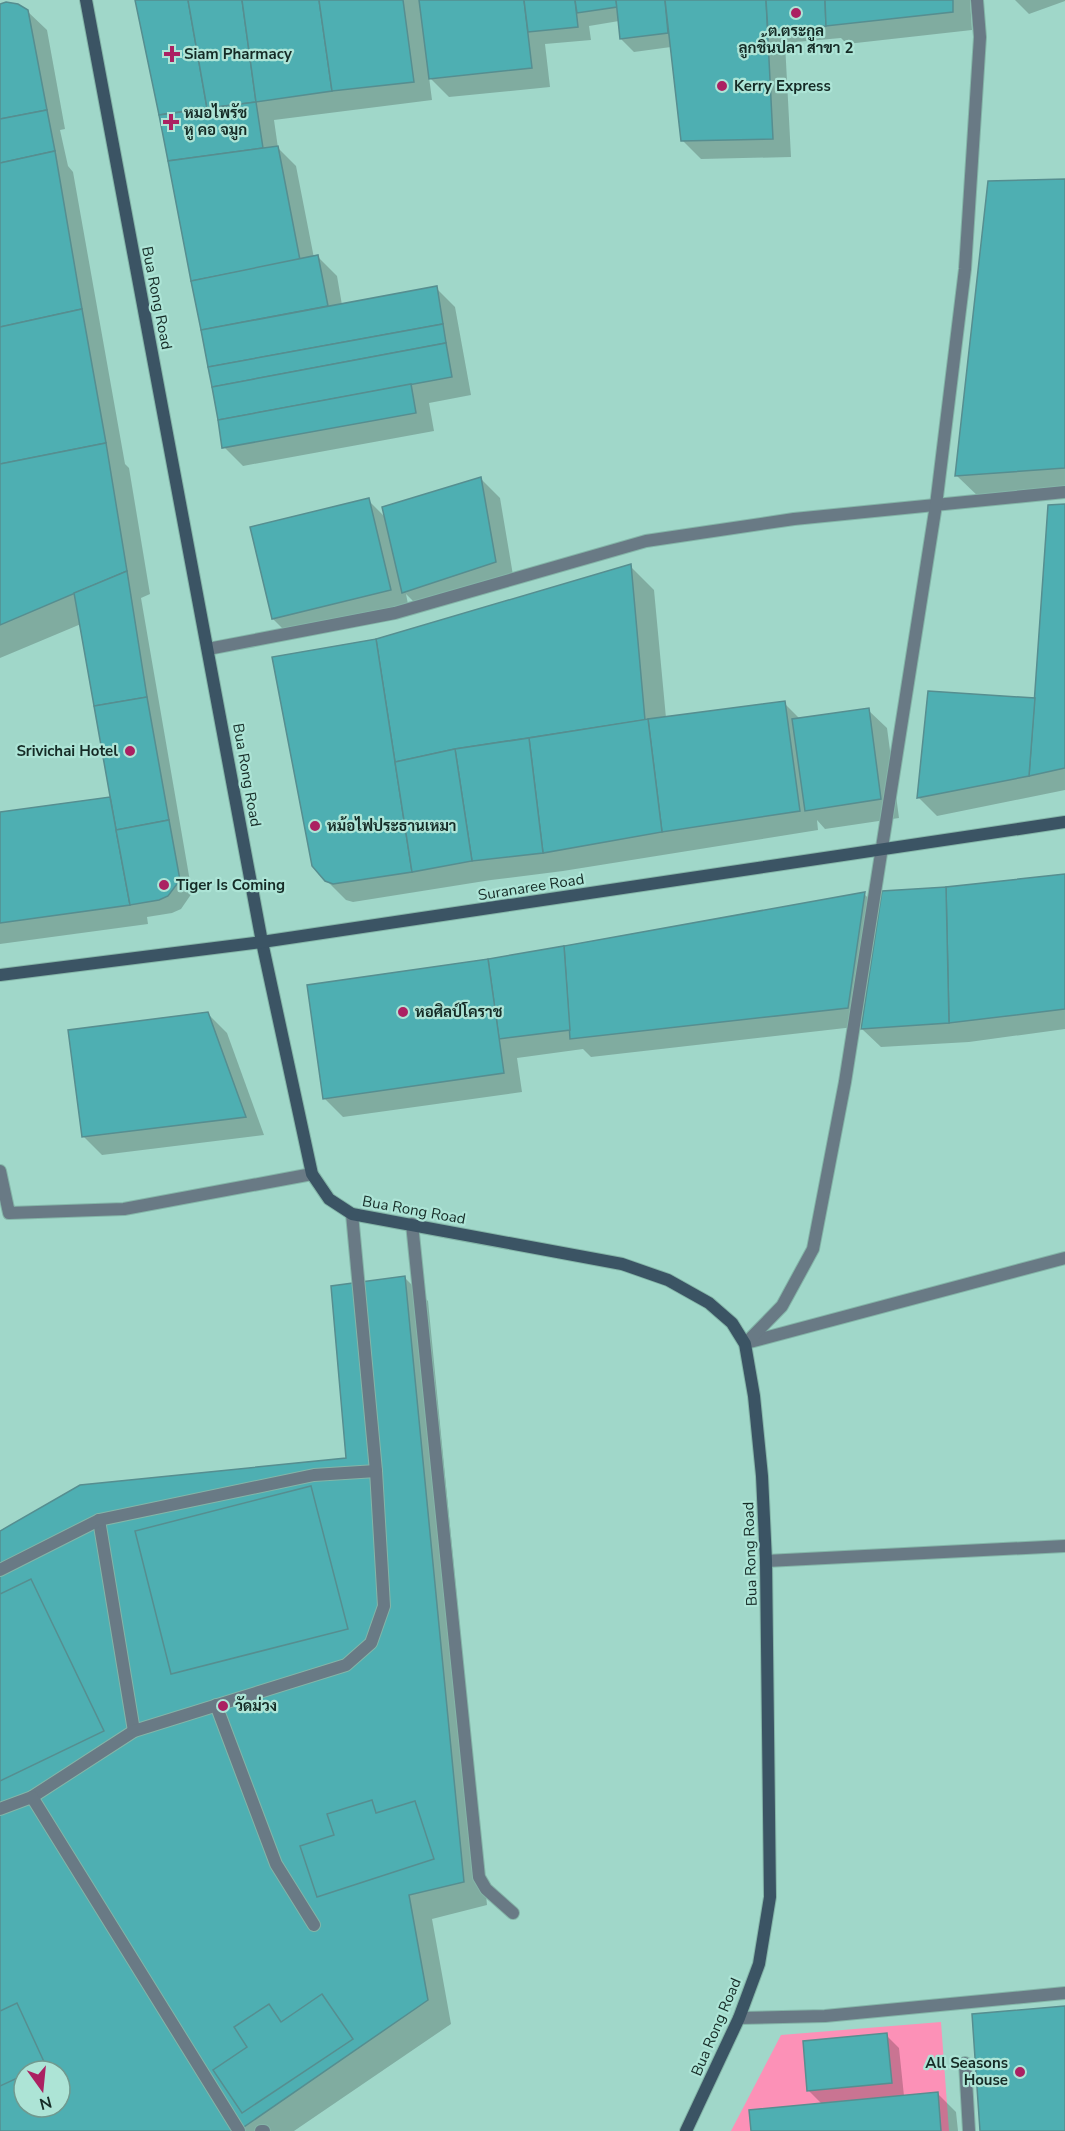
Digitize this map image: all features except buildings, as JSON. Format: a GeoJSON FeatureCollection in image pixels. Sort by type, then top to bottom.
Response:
{"type":"FeatureCollection","features":[{"type":"Feature","properties":{"kind":"street","name":"Bua Rong Road"},"geometry":{"type":"LineString","coordinates":[[86,0],[262,942],[312,1174],[329,1198],[352,1214],[622,1264],[668,1280],[709,1303],[732,1323],[745,1344],[754,1396],[760,1453],[766,1561],[770,1896],[759,1964],[739,2018],[686,2131]]}},
{"type":"Feature","properties":{"kind":"street"},"geometry":{"type":"LineString","coordinates":[[745,1344],[782,1306],[813,1249],[845,1082],[936,506],[965,269],[980,37],[977,0]]}},
{"type":"Feature","properties":{"kind":"street"},"geometry":{"type":"LineString","coordinates":[[208,648],[395,614],[646,541],[794,519],[1065,492]]}},
{"type":"Feature","properties":{"kind":"street","name":"Suranaree Road"},"geometry":{"type":"LineString","coordinates":[[0,975],[262,942],[1065,822]]}},
{"type":"Feature","properties":{"kind":"street"},"geometry":{"type":"LineString","coordinates":[[0,1172],[9,1213],[124,1209],[312,1174]]}},
{"type":"Feature","properties":{"kind":"street"},"geometry":{"type":"LineString","coordinates":[[0,1809],[32,1797],[134,1731],[346,1665],[371,1643],[384,1606],[376,1471],[352,1214]]}},
{"type":"Feature","properties":{"kind":"street"},"geometry":{"type":"LineString","coordinates":[[412,1224],[479,1877],[486,1889],[513,1913]]}},
{"type":"Feature","properties":{"kind":"street"},"geometry":{"type":"LineString","coordinates":[[745,1344],[1065,1258]]}},
{"type":"Feature","properties":{"kind":"street"},"geometry":{"type":"LineString","coordinates":[[0,1570],[99,1520],[314,1475],[376,1471]]}},
{"type":"Feature","properties":{"kind":"street"},"geometry":{"type":"LineString","coordinates":[[99,1520],[134,1731]]}},
{"type":"Feature","properties":{"kind":"street"},"geometry":{"type":"LineString","coordinates":[[766,1561],[1065,1546]]}},
{"type":"Feature","properties":{"kind":"street"},"geometry":{"type":"LineString","coordinates":[[216,1705],[276,1863],[314,1925]]}},
{"type":"Feature","properties":{"kind":"street"},"geometry":{"type":"LineString","coordinates":[[32,1797],[239,2131]]}},
{"type":"Feature","properties":{"kind":"street"},"geometry":{"type":"LineString","coordinates":[[739,2018],[825,2016],[1065,1993]]}},
{"type":"Feature","properties":{"kind":"street"},"geometry":{"type":"LineString","coordinates":[[965,2063],[969,2131]]}},
{"type":"Feature","properties":{"kind":"shaded area"},"geometry":{"type":"Polygon","coordinates":[[[941,2022],[949,2131],[731,2131],[781,2035],[941,2022]]]}},
{"type":"Feature","properties":{"kind":"place","name":"ต.ตระกูล ลูกชิ้นปลา สาขา 2"},"geometry":{"type":"Point","coordinates":[796,13]}},
{"type":"Feature","properties":{"kind":"place","name":"Siam Pharmacy"},"geometry":{"type":"Point","coordinates":[172,54]}},
{"type":"Feature","properties":{"kind":"place","name":"Kerry Express"},"geometry":{"type":"Point","coordinates":[722,86]}},
{"type":"Feature","properties":{"kind":"place","name":"หมอไพรัช หู คอ จมูก"},"geometry":{"type":"Point","coordinates":[171,122]}},
{"type":"Feature","properties":{"kind":"place","name":"Srivichai Hotel"},"geometry":{"type":"Point","coordinates":[130,751]}},
{"type":"Feature","properties":{"kind":"place","name":"หม้อไฟประธานเหมา"},"geometry":{"type":"Point","coordinates":[315,826]}},
{"type":"Feature","properties":{"kind":"place","name":"Tiger Is Coming"},"geometry":{"type":"Point","coordinates":[164,885]}},
{"type":"Feature","properties":{"kind":"place","name":"หอศิลป์โคราช"},"geometry":{"type":"Point","coordinates":[403,1012]}},
{"type":"Feature","properties":{"kind":"place","name":"วัดม่วง"},"geometry":{"type":"Point","coordinates":[223,1706]}},
{"type":"Feature","properties":{"kind":"place","name":"All Seasons House"},"geometry":{"type":"Point","coordinates":[1020,2072]}}]}
